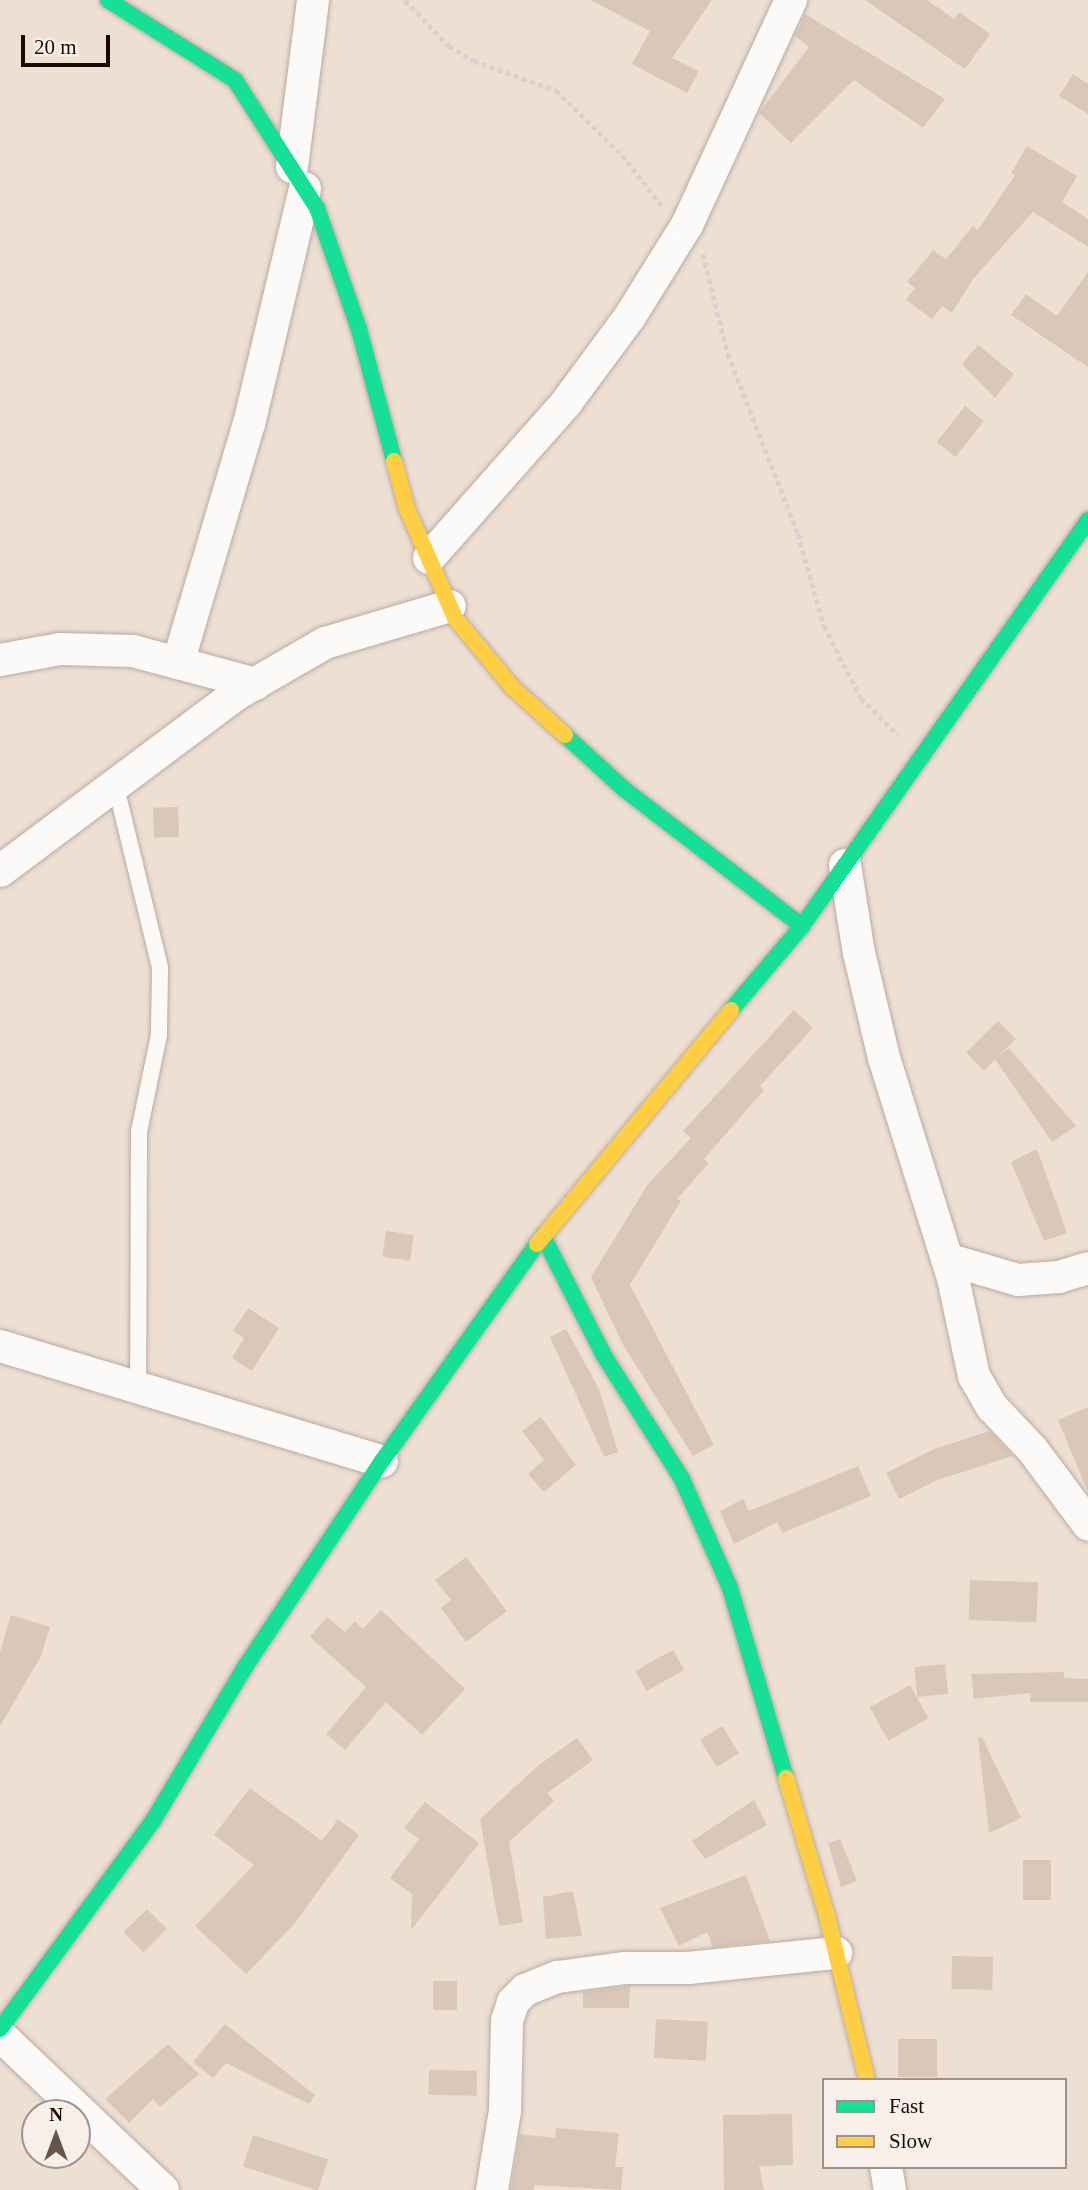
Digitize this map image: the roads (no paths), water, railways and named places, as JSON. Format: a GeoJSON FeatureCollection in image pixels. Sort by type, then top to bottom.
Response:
{"type":"FeatureCollection","features":[{"type":"Feature","properties":{"kind":"street"},"geometry":{"type":"LineString","coordinates":[[108,0],[124,6],[235,80],[317,208],[359,329],[407,509],[450,606],[513,688],[573,743],[624,789],[802,926]]}},
{"type":"Feature","properties":{"kind":"street"},"geometry":{"type":"LineString","coordinates":[[178,663],[245,437],[298,178],[313,0]]}},
{"type":"Feature","properties":{"kind":"street"},"geometry":{"type":"LineString","coordinates":[[429,558],[566,403],[629,318],[685,229],[791,0]]}},
{"type":"Feature","properties":{"kind":"street"},"geometry":{"type":"LineString","coordinates":[[0,2029],[153,1819],[244,1667],[382,1461],[543,1236],[802,926],[1088,520]]}},
{"type":"Feature","properties":{"kind":"street"},"geometry":{"type":"LineString","coordinates":[[0,871],[256,684],[325,643],[450,606]]}},
{"type":"Feature","properties":{"kind":"street"},"geometry":{"type":"LineString","coordinates":[[0,660],[61,649],[133,651],[256,684]]}},
{"type":"Feature","properties":{"kind":"street"},"geometry":{"type":"LineString","coordinates":[[845,865],[859,953],[884,1058],[947,1259],[974,1376],[992,1407],[1032,1449],[1088,1524]]}},
{"type":"Feature","properties":{"kind":"street"},"geometry":{"type":"LineString","coordinates":[[543,1236],[603,1354],[682,1479],[730,1588],[836,1954],[867,2078]]}},
{"type":"Feature","properties":{"kind":"street"},"geometry":{"type":"LineString","coordinates":[[947,1259],[1018,1280],[1059,1278],[1088,1268]]}},
{"type":"Feature","properties":{"kind":"street"},"geometry":{"type":"LineString","coordinates":[[0,1346],[138,1390],[382,1461]]}},
{"type":"Feature","properties":{"kind":"street"},"geometry":{"type":"LineString","coordinates":[[492,2190],[505,2111],[507,2021],[513,2002],[525,1990],[558,1977],[625,1968],[688,1968],[836,1954]]}},
{"type":"Feature","properties":{"kind":"street"},"geometry":{"type":"LineString","coordinates":[[0,2035],[163,2190]]}},
{"type":"Feature","properties":{"kind":"street"},"geometry":{"type":"LineString","coordinates":[[886,2169],[890,2190]]}},
{"type":"Feature","properties":{"kind":"lane"},"geometry":{"type":"LineString","coordinates":[[116,788],[160,968],[159,1035],[139,1132],[138,1390]]}}]}
